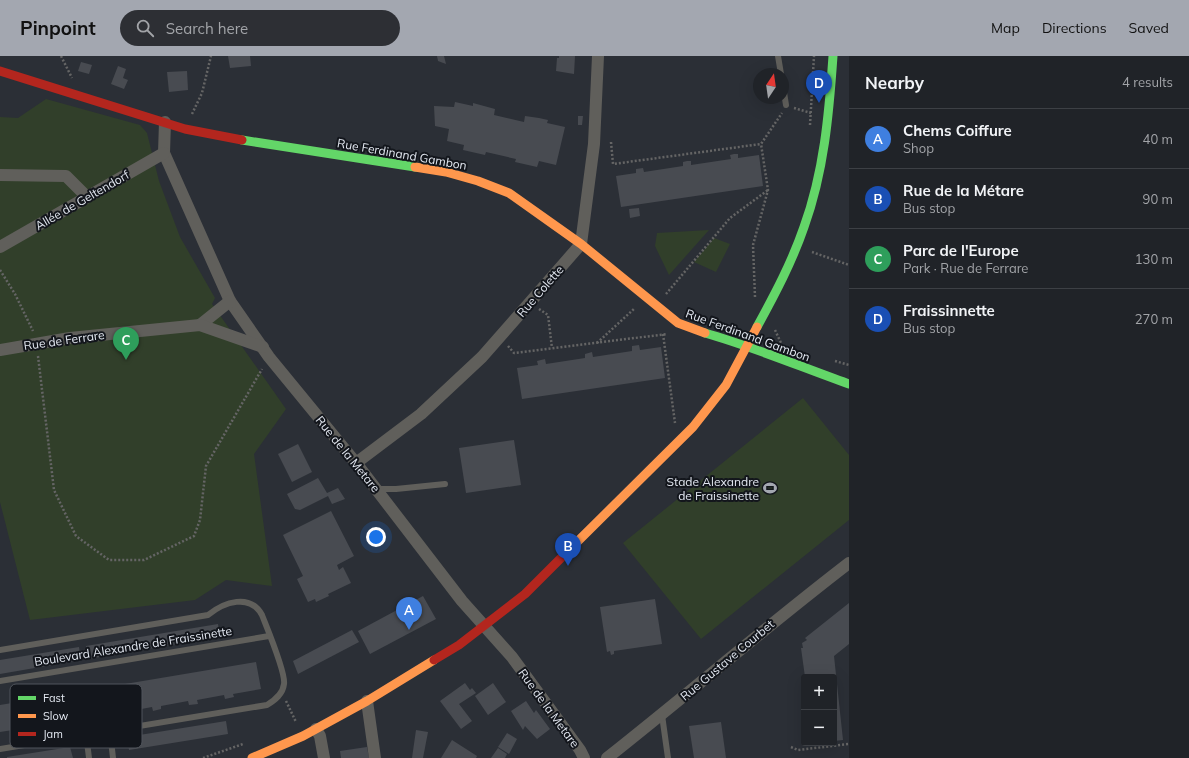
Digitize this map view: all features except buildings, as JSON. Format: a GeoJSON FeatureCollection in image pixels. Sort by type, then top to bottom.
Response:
{"type":"FeatureCollection","features":[{"type":"Feature","properties":{"kind":"street"},"geometry":{"type":"LineString","coordinates":[[581,244],[594,144],[598,56]]}},
{"type":"Feature","properties":{"kind":"street"},"geometry":{"type":"LineString","coordinates":[[252,758],[316,729],[367,701],[459,645],[525,594],[693,427],[726,385],[783,280],[805,226],[824,150],[829,115],[833,56]]}},
{"type":"Feature","properties":{"kind":"street","name":"Rue Ferdinand Gambon"},"geometry":{"type":"LineString","coordinates":[[0,71],[185,129],[210,135],[446,172],[478,181],[509,193],[581,244],[678,323],[695,330],[747,345],[775,358],[849,384]]}},
{"type":"Feature","properties":{"kind":"street","name":"Rue de la Metare"},"geometry":{"type":"LineString","coordinates":[[165,122],[164,153],[230,301],[266,352],[356,463],[483,626],[512,657],[580,750],[584,758]]}},
{"type":"Feature","properties":{"kind":"street","name":"Allée de Geltendorf"},"geometry":{"type":"LineString","coordinates":[[0,247],[164,153]]}},
{"type":"Feature","properties":{"kind":"street"},"geometry":{"type":"LineString","coordinates":[[0,175],[66,176],[87,196]]}},
{"type":"Feature","properties":{"kind":"street","name":"Rue Colette"},"geometry":{"type":"LineString","coordinates":[[356,463],[421,414],[500,337],[581,244]]}},
{"type":"Feature","properties":{"kind":"street"},"geometry":{"type":"LineString","coordinates":[[200,326],[230,301]]}},
{"type":"Feature","properties":{"kind":"street","name":"Rue de Ferrare"},"geometry":{"type":"LineString","coordinates":[[0,350],[70,338],[200,326],[266,352]]}},
{"type":"Feature","properties":{"kind":"street","name":"Rue Gustave Courbet"},"geometry":{"type":"LineString","coordinates":[[607,758],[662,715],[764,628],[849,562]]}},
{"type":"Feature","properties":{"kind":"street"},"geometry":{"type":"LineString","coordinates":[[367,701],[374,754],[385,758]]}},
{"type":"Feature","properties":{"kind":"street"},"geometry":{"type":"LineString","coordinates":[[316,729],[320,736],[324,758]]}},
{"type":"Feature","properties":{"kind":"lane"},"geometry":{"type":"LineString","coordinates":[[778,56],[780,68]]}},
{"type":"Feature","properties":{"kind":"lane"},"geometry":{"type":"LineString","coordinates":[[376,489],[396,490],[445,484]]}},
{"type":"Feature","properties":{"kind":"lane","name":"Boulevard Alexandre de Fraissinette"},"geometry":{"type":"LineString","coordinates":[[0,650],[208,615],[222,605],[237,601],[253,604],[258,608],[284,680],[282,691]]}},
{"type":"Feature","properties":{"kind":"lane","name":"Boulevard Alexandre de Fraissinette"},"geometry":{"type":"LineString","coordinates":[[0,681],[269,636]]}},
{"type":"Feature","properties":{"kind":"lane"},"geometry":{"type":"LineString","coordinates":[[142,726],[267,705],[274,701],[282,691]]}},
{"type":"Feature","properties":{"kind":"lane"},"geometry":{"type":"LineString","coordinates":[[662,715],[668,758]]}},
{"type":"Feature","properties":{"kind":"lane"},"geometry":{"type":"LineString","coordinates":[[0,749],[10,747]]}},
{"type":"Feature","properties":{"kind":"lane"},"geometry":{"type":"LineString","coordinates":[[88,748],[89,758]]}},
{"type":"Feature","properties":{"kind":"lane"},"geometry":{"type":"LineString","coordinates":[[112,748],[113,758]]}},
{"type":"Feature","properties":{"kind":"path"},"geometry":{"type":"LineString","coordinates":[[185,129],[202,93],[211,56]]}},
{"type":"Feature","properties":{"kind":"path"},"geometry":{"type":"LineString","coordinates":[[810,128],[814,56]]}},
{"type":"Feature","properties":{"kind":"path"},"geometry":{"type":"LineString","coordinates":[[755,299],[753,245],[768,190],[761,144],[786,105],[829,115]]}},
{"type":"Feature","properties":{"kind":"path"},"geometry":{"type":"LineString","coordinates":[[611,142],[613,164],[761,144]]}},
{"type":"Feature","properties":{"kind":"path"},"geometry":{"type":"LineString","coordinates":[[657,305],[730,218],[768,190]]}},
{"type":"Feature","properties":{"kind":"path"},"geometry":{"type":"LineString","coordinates":[[822,255],[849,265]]}},
{"type":"Feature","properties":{"kind":"path"},"geometry":{"type":"LineString","coordinates":[[0,270],[28,318],[36,344],[54,490],[76,536],[109,560],[144,560],[194,536],[200,520],[206,466],[266,352]]}},
{"type":"Feature","properties":{"kind":"path"},"geometry":{"type":"LineString","coordinates":[[597,343],[647,297]]}},
{"type":"Feature","properties":{"kind":"path"},"geometry":{"type":"LineString","coordinates":[[529,303],[548,314],[552,348]]}},
{"type":"Feature","properties":{"kind":"path"},"geometry":{"type":"LineString","coordinates":[[777,324],[774,331],[782,343]]}},
{"type":"Feature","properties":{"kind":"path"},"geometry":{"type":"LineString","coordinates":[[500,337],[514,352],[669,333]]}},
{"type":"Feature","properties":{"kind":"path"},"geometry":{"type":"LineString","coordinates":[[663,334],[675,423]]}},
{"type":"Feature","properties":{"kind":"path"},"geometry":{"type":"LineString","coordinates":[[834,360],[849,365]]}},
{"type":"Feature","properties":{"kind":"path"},"geometry":{"type":"LineString","coordinates":[[670,429],[680,418]]}},
{"type":"Feature","properties":{"kind":"path"},"geometry":{"type":"LineString","coordinates":[[282,691],[303,736]]}},
{"type":"Feature","properties":{"kind":"path"},"geometry":{"type":"LineString","coordinates":[[289,723],[296,720]]}},
{"type":"Feature","properties":{"kind":"path"},"geometry":{"type":"LineString","coordinates":[[203,758],[250,741]]}},
{"type":"Feature","properties":{"kind":"path"},"geometry":{"type":"LineString","coordinates":[[791,747],[798,750],[849,744]]}},
{"type":"Feature","properties":{"kind":"green space"},"geometry":{"type":"Polygon","coordinates":[[[46,99],[140,125],[147,133],[159,181],[180,237],[215,298],[212,304],[286,409],[254,454],[272,586],[226,580],[195,600],[30,620],[0,502],[0,117],[18,118],[46,99]]]}},
{"type":"Feature","properties":{"kind":"green space"},"geometry":{"type":"Polygon","coordinates":[[[709,230],[669,275],[655,246],[657,233],[709,230]]]}},
{"type":"Feature","properties":{"kind":"green space"},"geometry":{"type":"Polygon","coordinates":[[[714,238],[730,244],[716,272],[694,262],[714,238]]]}},
{"type":"Feature","properties":{"kind":"green space","name":"Stade Alexandre de Fraissinette"},"geometry":{"type":"Polygon","coordinates":[[[803,398],[849,455],[849,520],[701,639],[623,543],[803,398]]]}},
{"type":"Feature","properties":{"kind":"traffic: fast"},"geometry":{"type":"LineString","coordinates":[[757,327],[789,265],[811,206],[821,164],[830,99],[833,56]]}},
{"type":"Feature","properties":{"kind":"traffic: fast"},"geometry":{"type":"LineString","coordinates":[[242,140],[415,167]]}},
{"type":"Feature","properties":{"kind":"traffic: fast"},"geometry":{"type":"LineString","coordinates":[[705,333],[849,384]]}},
{"type":"Feature","properties":{"kind":"traffic: slow"},"geometry":{"type":"LineString","coordinates":[[415,167],[446,172],[478,181],[509,193],[581,244],[678,323],[705,333]]}},
{"type":"Feature","properties":{"kind":"traffic: slow"},"geometry":{"type":"LineString","coordinates":[[570,549],[693,427],[726,385],[757,327]]}},
{"type":"Feature","properties":{"kind":"traffic: slow"},"geometry":{"type":"LineString","coordinates":[[252,758],[303,736],[367,701],[434,660]]}},
{"type":"Feature","properties":{"kind":"traffic: jam"},"geometry":{"type":"LineString","coordinates":[[0,71],[185,129],[242,140]]}},
{"type":"Feature","properties":{"kind":"traffic: jam"},"geometry":{"type":"LineString","coordinates":[[434,660],[459,645],[525,594],[570,549]]}},
{"type":"Feature","properties":{"kind":"place","name":"Fraissinnette"},"geometry":{"type":"Point","coordinates":[819,103]}},
{"type":"Feature","properties":{"kind":"place","name":"Parc de l'Europe"},"geometry":{"type":"Point","coordinates":[126,360]}},
{"type":"Feature","properties":{"kind":"place","name":"Stade Alexandre de Fraissinette"},"geometry":{"type":"Point","coordinates":[770,488]}},
{"type":"Feature","properties":{"kind":"place","name":"Rue de la Métare"},"geometry":{"type":"Point","coordinates":[568,566]}},
{"type":"Feature","properties":{"kind":"place","name":"Chems Coiffure"},"geometry":{"type":"Point","coordinates":[409,630]}}]}
